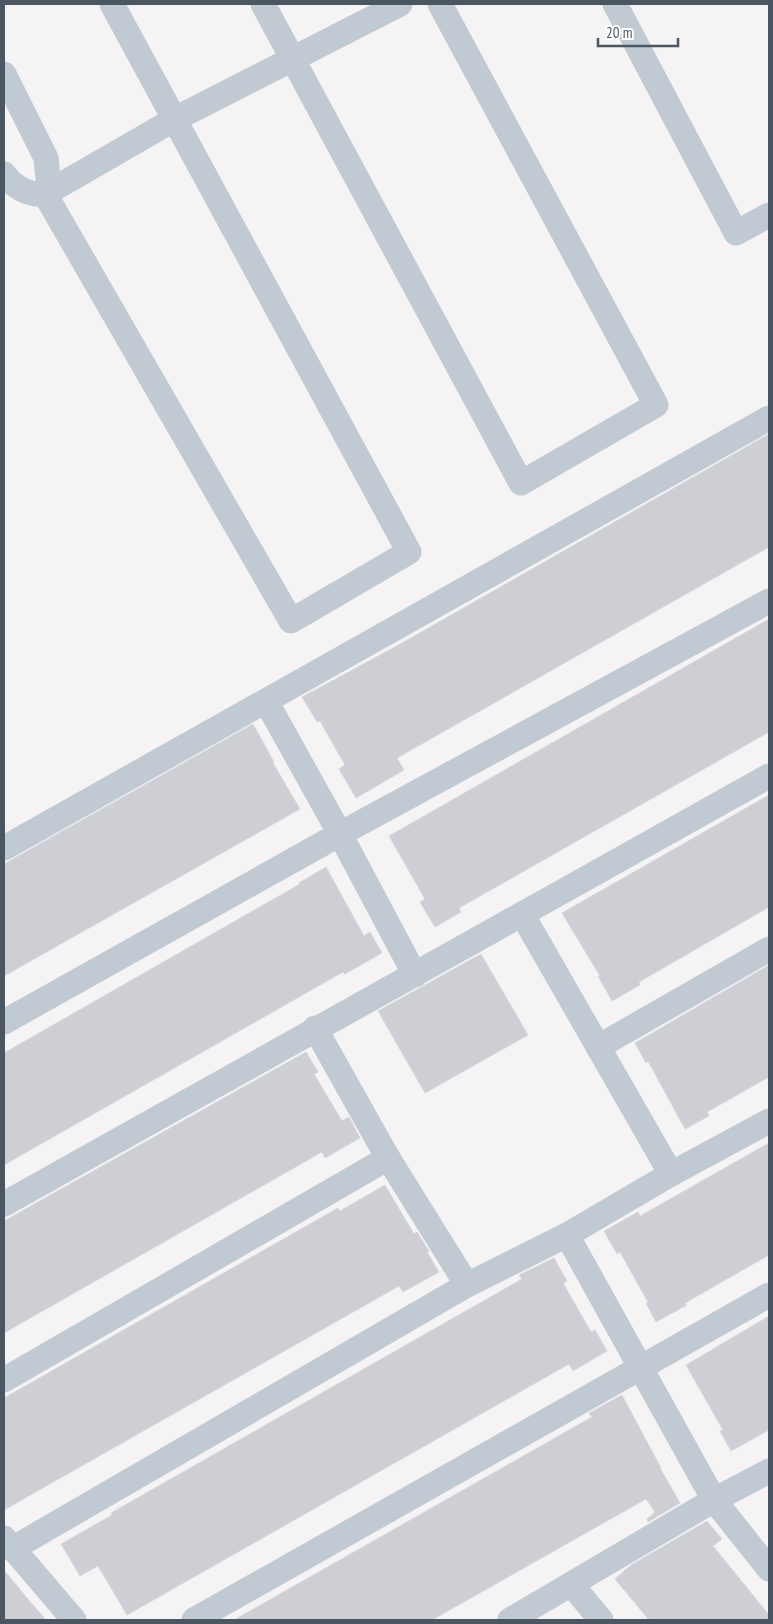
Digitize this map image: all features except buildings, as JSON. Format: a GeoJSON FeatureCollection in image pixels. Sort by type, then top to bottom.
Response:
{"type":"FeatureCollection","features":[{"type":"Feature","properties":{"kind":"street"},"geometry":{"type":"LineString","coordinates":[[46,194],[291,621],[409,552],[112,4]]}},
{"type":"Feature","properties":{"kind":"street"},"geometry":{"type":"LineString","coordinates":[[263,4],[521,483],[656,405],[440,4]]}},
{"type":"Feature","properties":{"kind":"street"},"geometry":{"type":"LineString","coordinates":[[4,174],[20,189],[38,195],[46,194],[175,120],[400,4]]}},
{"type":"Feature","properties":{"kind":"street"},"geometry":{"type":"LineString","coordinates":[[615,4],[736,233],[769,215]]}},
{"type":"Feature","properties":{"kind":"street"},"geometry":{"type":"LineString","coordinates":[[4,74],[46,158],[49,189],[46,194]]}},
{"type":"Feature","properties":{"kind":"street"},"geometry":{"type":"LineString","coordinates":[[4,848],[769,418]]}},
{"type":"Feature","properties":{"kind":"street"},"geometry":{"type":"LineString","coordinates":[[4,1022],[340,834],[769,601]]}},
{"type":"Feature","properties":{"kind":"street"},"geometry":{"type":"LineString","coordinates":[[266,701],[415,975]]}},
{"type":"Feature","properties":{"kind":"street"},"geometry":{"type":"LineString","coordinates":[[4,1204],[315,1028],[415,975],[769,776]]}},
{"type":"Feature","properties":{"kind":"street"},"geometry":{"type":"LineString","coordinates":[[522,914],[671,1174]]}},
{"type":"Feature","properties":{"kind":"street"},"geometry":{"type":"LineString","coordinates":[[598,1047],[769,949]]}},
{"type":"Feature","properties":{"kind":"street"},"geometry":{"type":"LineString","coordinates":[[315,1028],[388,1158],[467,1285]]}},
{"type":"Feature","properties":{"kind":"street"},"geometry":{"type":"LineString","coordinates":[[74,1620],[8,1543],[467,1285],[568,1235],[671,1174],[769,1121]]}},
{"type":"Feature","properties":{"kind":"street"},"geometry":{"type":"LineString","coordinates":[[4,1380],[388,1158]]}},
{"type":"Feature","properties":{"kind":"street"},"geometry":{"type":"LineString","coordinates":[[568,1235],[714,1500],[769,1569]]}},
{"type":"Feature","properties":{"kind":"street"},"geometry":{"type":"LineString","coordinates":[[194,1620],[769,1296]]}},
{"type":"Feature","properties":{"kind":"street"},"geometry":{"type":"LineString","coordinates":[[510,1620],[714,1500],[769,1471]]}},
{"type":"Feature","properties":{"kind":"street"},"geometry":{"type":"LineString","coordinates":[[571,1584],[601,1620]]}}]}
